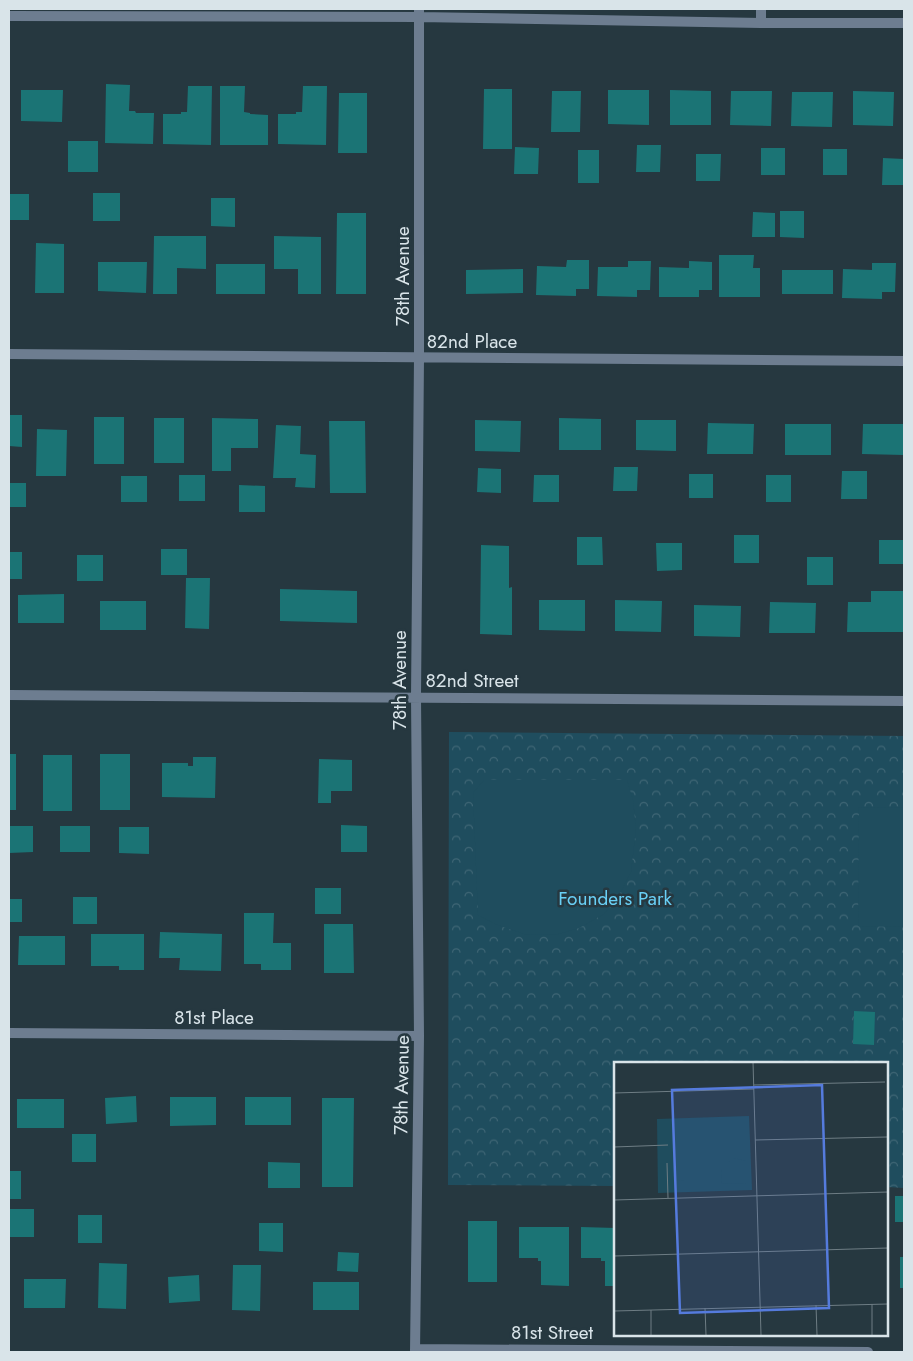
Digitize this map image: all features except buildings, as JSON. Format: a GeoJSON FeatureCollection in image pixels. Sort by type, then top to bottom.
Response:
{"type":"FeatureCollection","features":[{"type":"Feature","properties":{"kind":"street"},"geometry":{"type":"LineString","coordinates":[[761,9],[761,23]]}},
{"type":"Feature","properties":{"kind":"street"},"geometry":{"type":"LineString","coordinates":[[9,16],[82,13],[419,13],[761,23],[904,23]]}},
{"type":"Feature","properties":{"kind":"street","name":"78th Avenue"},"geometry":{"type":"LineString","coordinates":[[415,1350],[419,1036],[416,697],[419,358],[419,13]]}},
{"type":"Feature","properties":{"kind":"street","name":"82nd Place"},"geometry":{"type":"LineString","coordinates":[[9,354],[904,360]]}},
{"type":"Feature","properties":{"kind":"street","name":"82nd Street"},"geometry":{"type":"LineString","coordinates":[[9,695],[904,701]]}},
{"type":"Feature","properties":{"kind":"street","name":"81st Place"},"geometry":{"type":"LineString","coordinates":[[9,1033],[419,1036]]}},
{"type":"Feature","properties":{"kind":"street","name":"81st Street"},"geometry":{"type":"LineString","coordinates":[[415,1350],[868,1352]]}},
{"type":"Feature","properties":{"kind":"green space","name":"Founders Park"},"geometry":{"type":"Polygon","coordinates":[[[449,732],[904,736],[904,1188],[888,1187],[888,1062],[614,1062],[614,1186],[448,1185],[449,732]]]}},
{"type":"Feature","properties":{"kind":"green space"},"geometry":{"type":"Polygon","coordinates":[[[484,780],[627,780],[633,800],[636,829],[631,872],[617,899],[604,914],[579,928],[555,935],[524,934],[495,924],[478,915],[473,793],[484,780]]]}},
{"type":"Feature","properties":{"kind":"green space"},"geometry":{"type":"Polygon","coordinates":[[[859,807],[904,808],[904,927],[858,926],[859,807]]]}}]}
